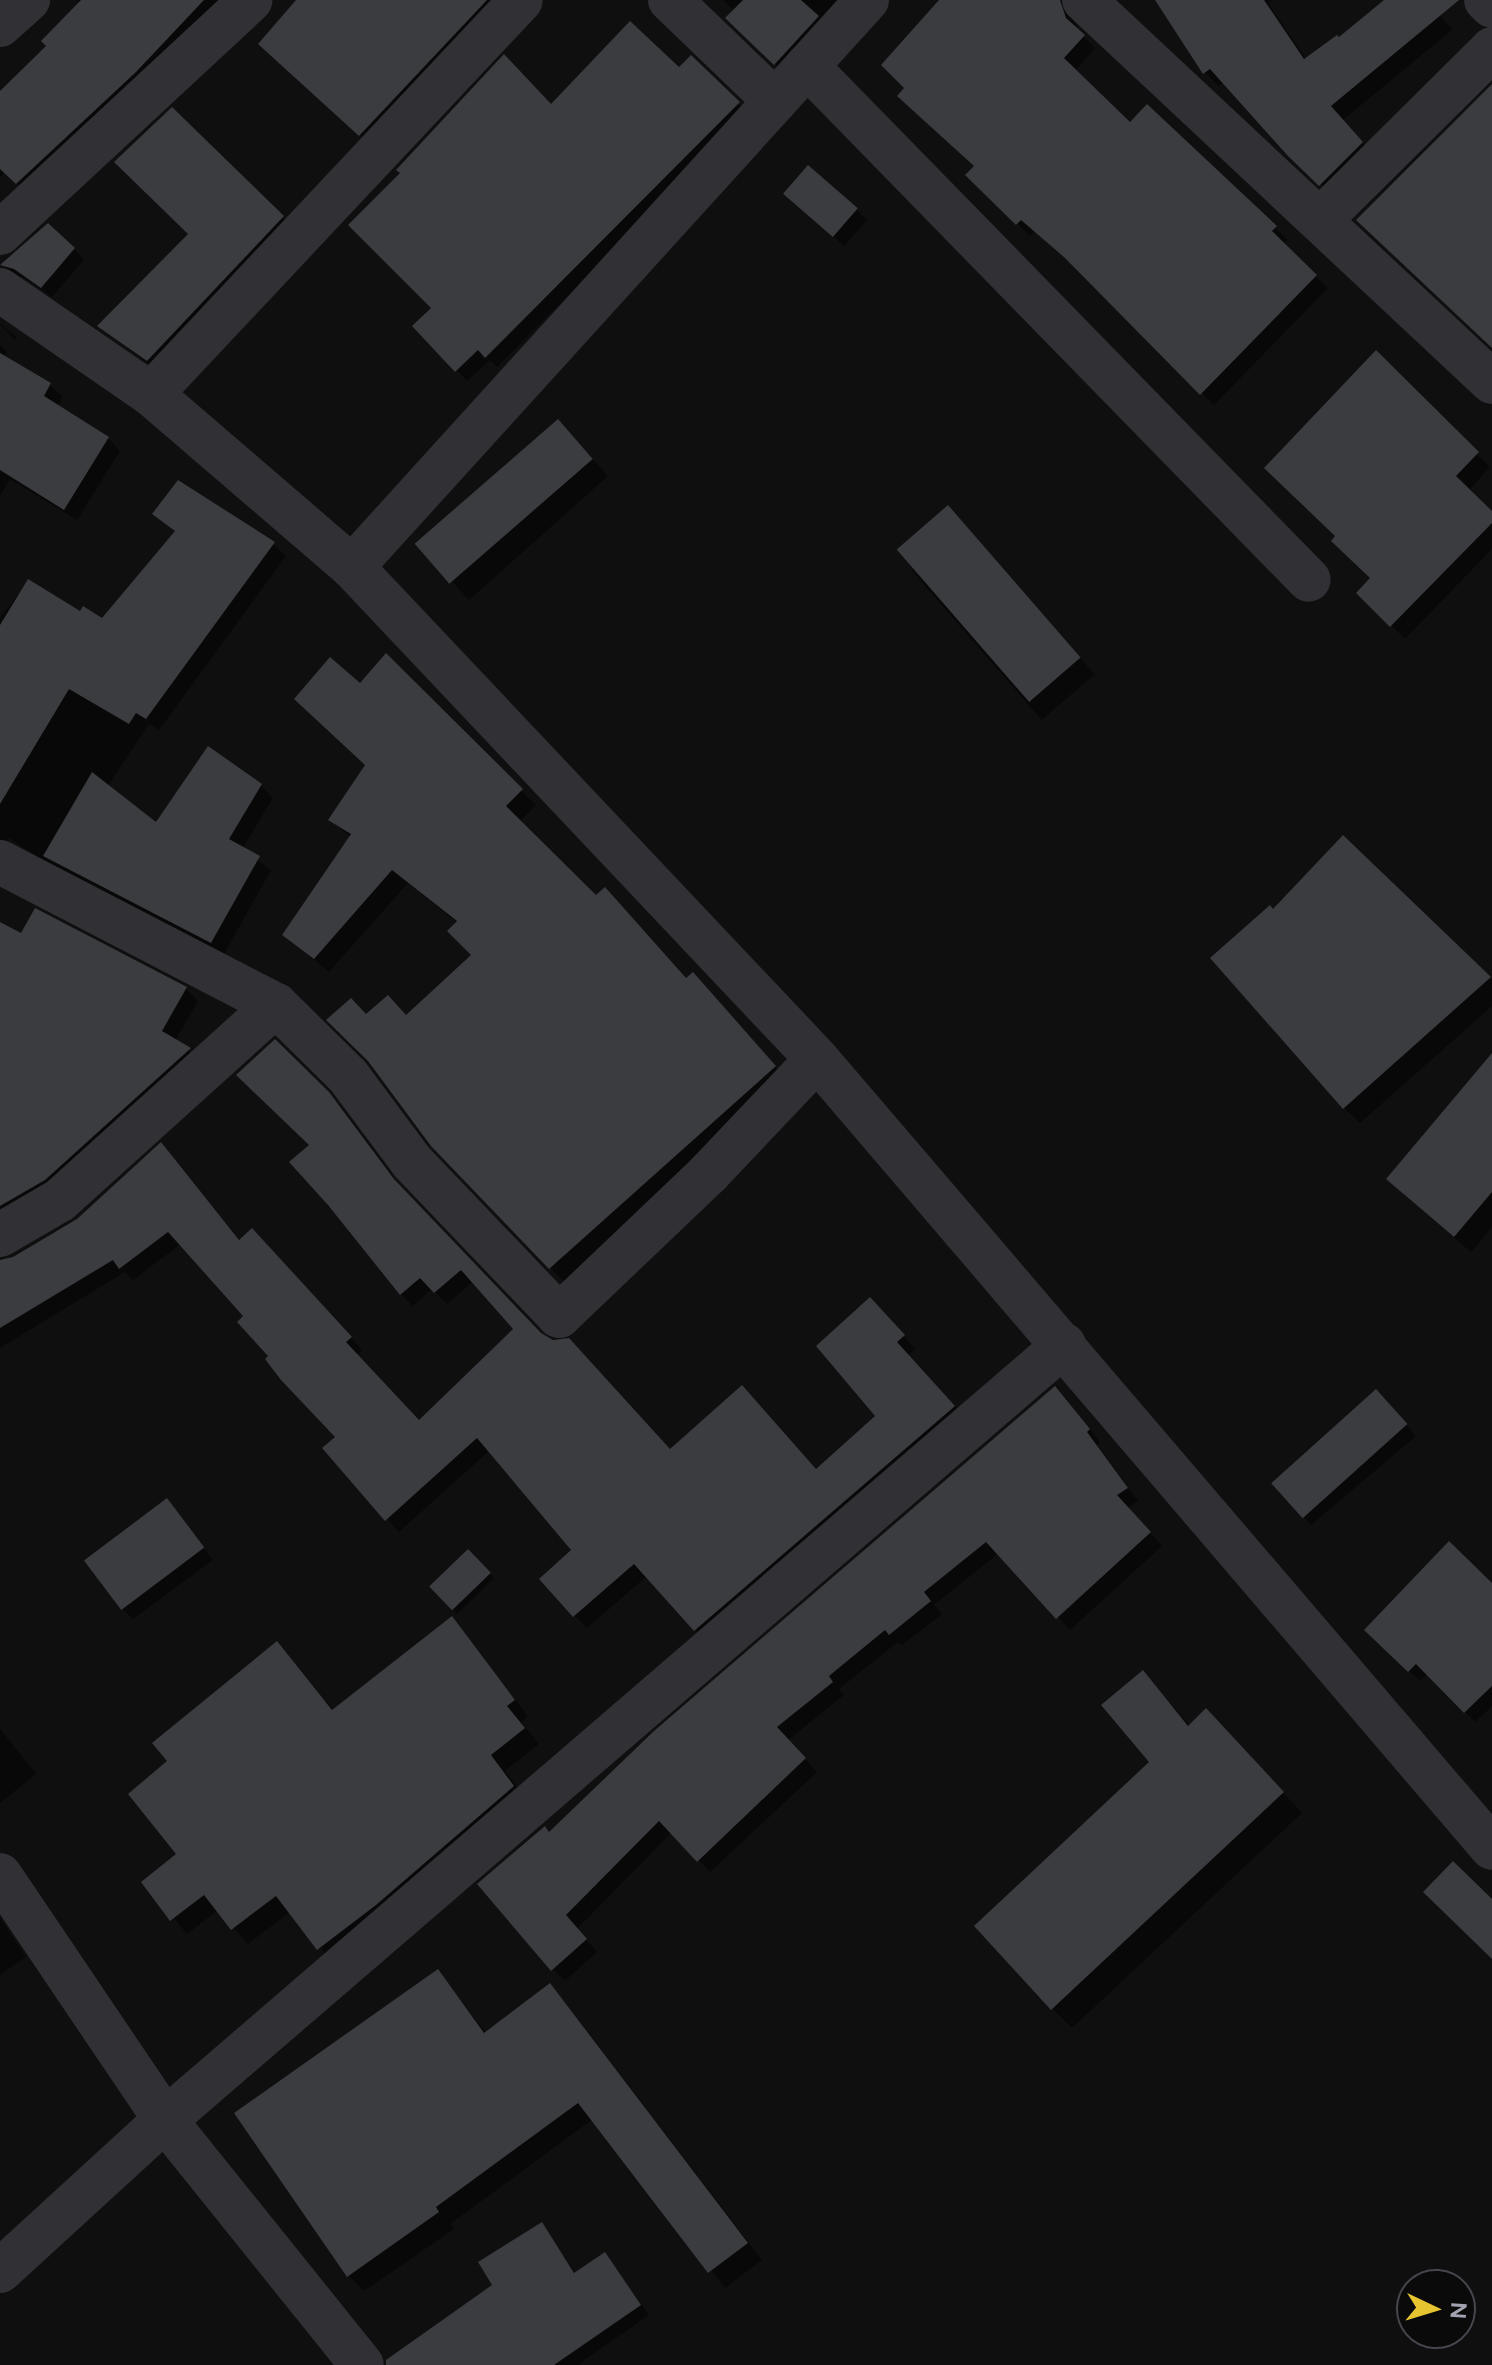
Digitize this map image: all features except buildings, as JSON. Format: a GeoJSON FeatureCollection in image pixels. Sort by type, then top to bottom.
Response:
{"type":"FeatureCollection","features":[{"type":"Feature","properties":{"kind":"street"},"geometry":{"type":"LineString","coordinates":[[0,25],[28,0]]}},
{"type":"Feature","properties":{"kind":"street"},"geometry":{"type":"LineString","coordinates":[[0,233],[251,0]]}},
{"type":"Feature","properties":{"kind":"street"},"geometry":{"type":"LineString","coordinates":[[151,394],[521,0]]}},
{"type":"Feature","properties":{"kind":"street"},"geometry":{"type":"LineString","coordinates":[[670,0],[775,101]]}},
{"type":"Feature","properties":{"kind":"street"},"geometry":{"type":"LineString","coordinates":[[352,567],[867,0]]}},
{"type":"Feature","properties":{"kind":"street"},"geometry":{"type":"LineString","coordinates":[[1084,0],[1492,382]]}},
{"type":"Feature","properties":{"kind":"street"},"geometry":{"type":"LineString","coordinates":[[1486,0],[1492,6]]}},
{"type":"Feature","properties":{"kind":"street"},"geometry":{"type":"LineString","coordinates":[[1320,220],[1492,49]]}},
{"type":"Feature","properties":{"kind":"street"},"geometry":{"type":"LineString","coordinates":[[807,66],[1309,580]]}},
{"type":"Feature","properties":{"kind":"street"},"geometry":{"type":"LineString","coordinates":[[0,290],[151,394],[352,567],[817,1059],[1492,1848]]}},
{"type":"Feature","properties":{"kind":"street"},"geometry":{"type":"LineString","coordinates":[[0,862],[276,1005],[348,1076],[412,1162],[559,1316],[708,1174],[817,1059]]}},
{"type":"Feature","properties":{"kind":"street"},"geometry":{"type":"LineString","coordinates":[[0,1235],[60,1200],[276,1005]]}},
{"type":"Feature","properties":{"kind":"street"},"geometry":{"type":"LineString","coordinates":[[0,2271],[165,2120],[1064,1345]]}},
{"type":"Feature","properties":{"kind":"street"},"geometry":{"type":"LineString","coordinates":[[0,1875],[165,2120],[362,2365]]}}]}
